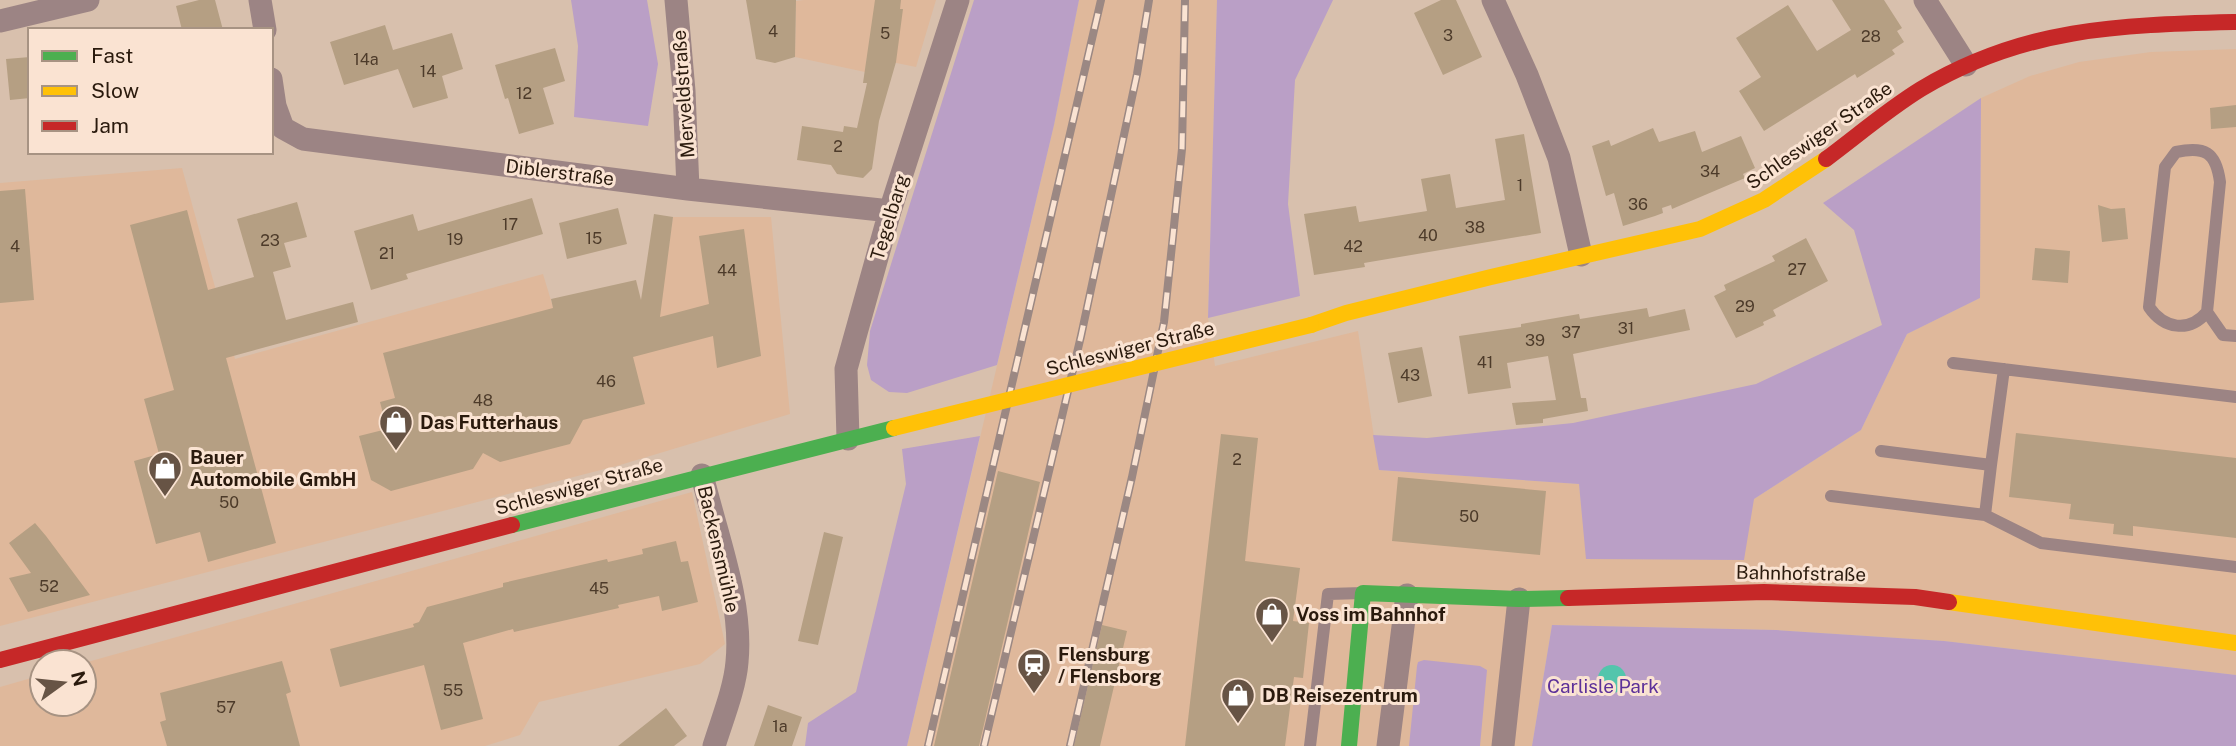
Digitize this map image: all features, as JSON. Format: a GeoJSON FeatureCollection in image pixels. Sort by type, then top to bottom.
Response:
{"type":"FeatureCollection","features":[{"type":"Feature","properties":{"kind":"main road","name":"Schleswiger Straße"},"geometry":{"type":"LineString","coordinates":[[0,660],[702,475],[1311,325],[1346,313],[1581,255],[1654,242],[1713,224],[1760,202],[1809,172],[1873,122],[1921,90],[1966,65],[2014,48],[2075,32],[2139,24],[2236,22]]}},
{"type":"Feature","properties":{"kind":"main road","name":"Bahnhofstraße"},"geometry":{"type":"LineString","coordinates":[[1363,593],[1520,599],[1763,592],[1915,597],[2236,643]]}},
{"type":"Feature","properties":{"kind":"main road"},"geometry":{"type":"LineString","coordinates":[[1349,746],[1363,593]]}},
{"type":"Feature","properties":{"kind":"street"},"geometry":{"type":"LineString","coordinates":[[0,21],[88,0]]}},
{"type":"Feature","properties":{"kind":"street"},"geometry":{"type":"LineString","coordinates":[[260,0],[265,28]]}},
{"type":"Feature","properties":{"kind":"street","name":"Merveldstraße"},"geometry":{"type":"LineString","coordinates":[[676,0],[684,91],[688,189]]}},
{"type":"Feature","properties":{"kind":"street","name":"Tegelbarg"},"geometry":{"type":"LineString","coordinates":[[848,439],[846,369],[890,211],[958,0]]}},
{"type":"Feature","properties":{"kind":"street"},"geometry":{"type":"LineString","coordinates":[[1493,0],[1527,75],[1559,159],[1581,255]]}},
{"type":"Feature","properties":{"kind":"street"},"geometry":{"type":"LineString","coordinates":[[1925,0],[1966,65]]}},
{"type":"Feature","properties":{"kind":"street","name":"Diblerstraße"},"geometry":{"type":"LineString","coordinates":[[273,92],[283,128],[303,139],[688,189],[890,211]]}},
{"type":"Feature","properties":{"kind":"street","name":"Backensmühle"},"geometry":{"type":"LineString","coordinates":[[702,475],[733,597],[739,635],[737,665],[714,746]]}},
{"type":"Feature","properties":{"kind":"street"},"geometry":{"type":"LineString","coordinates":[[1388,746],[1407,595]]}},
{"type":"Feature","properties":{"kind":"street"},"geometry":{"type":"LineString","coordinates":[[1503,746],[1520,599]]}},
{"type":"Feature","properties":{"kind":"lane"},"geometry":{"type":"LineString","coordinates":[[2207,312],[2198,322],[2172,325],[2156,317],[2149,307],[2165,167],[2176,152],[2192,149],[2207,153],[2218,165],[2220,182],[2207,312],[2223,335],[2236,336]]}},
{"type":"Feature","properties":{"kind":"lane"},"geometry":{"type":"LineString","coordinates":[[1953,363],[2236,397]]}},
{"type":"Feature","properties":{"kind":"lane"},"geometry":{"type":"LineString","coordinates":[[1985,515],[2004,369]]}},
{"type":"Feature","properties":{"kind":"lane"},"geometry":{"type":"LineString","coordinates":[[1881,451],[1991,465]]}},
{"type":"Feature","properties":{"kind":"lane"},"geometry":{"type":"LineString","coordinates":[[1831,496],[1985,515],[2041,543],[2236,567]]}},
{"type":"Feature","properties":{"kind":"lane"},"geometry":{"type":"LineString","coordinates":[[1310,746],[1328,594],[1363,593]]}},
{"type":"Feature","properties":{"kind":"shaded area"},"geometry":{"type":"Polygon","coordinates":[[[936,0],[916,67],[867,57],[865,72],[795,57],[796,1],[936,0]]]}},
{"type":"Feature","properties":{"kind":"shaded area"},"geometry":{"type":"Polygon","coordinates":[[[1079,0],[1217,0],[1208,318],[1215,366],[1358,331],[1379,470],[1579,484],[1587,559],[1754,499],[1861,430],[1907,334],[1980,298],[1981,98],[2030,76],[2079,62],[2151,52],[2236,49],[2236,675],[1944,641],[1776,630],[1552,625],[1532,746],[907,746],[1054,125],[1079,0]]]}},
{"type":"Feature","properties":{"kind":"shaded area"},"geometry":{"type":"Polygon","coordinates":[[[182,168],[235,359],[543,274],[556,317],[662,295],[673,217],[771,217],[790,414],[620,465],[0,626],[0,183],[182,168]]]}},
{"type":"Feature","properties":{"kind":"shaded area"},"geometry":{"type":"Polygon","coordinates":[[[692,492],[725,644],[700,664],[539,702],[520,735],[485,746],[0,746],[0,687],[28,679],[28,718],[98,718],[98,659],[692,492]]]}},
{"type":"Feature","properties":{"kind":"green space"},"geometry":{"type":"Polygon","coordinates":[[[571,0],[647,0],[658,64],[648,126],[574,117],[578,46],[571,0]]]}},
{"type":"Feature","properties":{"kind":"green space"},"geometry":{"type":"Polygon","coordinates":[[[974,0],[1079,0],[1054,125],[997,365],[907,393],[889,392],[871,380],[867,365],[870,331],[974,0]]]}},
{"type":"Feature","properties":{"kind":"green space"},"geometry":{"type":"Polygon","coordinates":[[[1217,0],[1333,0],[1295,80],[1288,204],[1300,296],[1208,318],[1217,0]]]}},
{"type":"Feature","properties":{"kind":"green space"},"geometry":{"type":"Polygon","coordinates":[[[1981,98],[1980,298],[1907,334],[1861,430],[1754,499],[1744,560],[1586,559],[1579,484],[1379,470],[1373,435],[1427,438],[1573,423],[1756,384],[1882,325],[1854,230],[1823,203],[1981,98]]]}},
{"type":"Feature","properties":{"kind":"green space"},"geometry":{"type":"Polygon","coordinates":[[[980,436],[907,746],[805,746],[808,723],[856,692],[906,484],[902,449],[980,436]]]}},
{"type":"Feature","properties":{"kind":"green space","name":"Carlisle Park"},"geometry":{"type":"Polygon","coordinates":[[[1552,625],[1776,630],[1944,641],[2236,675],[2236,746],[1532,746],[1552,625]]]}},
{"type":"Feature","properties":{"kind":"green space"},"geometry":{"type":"Polygon","coordinates":[[[1424,660],[1480,666],[1487,670],[1480,746],[1409,746],[1417,666],[1418,662],[1424,660]]]}},
{"type":"Feature","properties":{"kind":"water"},"geometry":{"type":"Polygon","coordinates":[[[1612,665],[1622,669],[1626,679],[1622,689],[1612,693],[1602,689],[1598,679],[1602,669],[1612,665]]]}},
{"type":"Feature","properties":{"kind":"building"},"geometry":{"type":"Polygon","coordinates":[[[199,0],[215,0],[222,28],[182,28],[176,6],[199,0]]]}},
{"type":"Feature","properties":{"kind":"building"},"geometry":{"type":"Polygon","coordinates":[[[746,0],[796,0],[795,57],[775,63],[756,59],[746,0]]]}},
{"type":"Feature","properties":{"kind":"building"},"geometry":{"type":"Polygon","coordinates":[[[875,0],[901,0],[900,9],[903,9],[896,62],[879,121],[872,169],[863,178],[837,174],[831,165],[797,160],[802,126],[843,132],[844,126],[857,128],[867,83],[863,83],[875,0]]]}},
{"type":"Feature","properties":{"kind":"building"},"geometry":{"type":"Polygon","coordinates":[[[1441,0],[1456,0],[1482,57],[1443,75],[1414,13],[1441,0]]]}},
{"type":"Feature","properties":{"kind":"building"},"geometry":{"type":"Polygon","coordinates":[[[1832,0],[1884,0],[1902,28],[1897,31],[1904,42],[1892,50],[1895,54],[1857,78],[1855,74],[1764,131],[1739,91],[1761,77],[1736,38],[1788,5],[1817,51],[1851,30],[1832,0]]]}},
{"type":"Feature","properties":{"kind":"building"},"geometry":{"type":"Polygon","coordinates":[[[385,25],[393,50],[452,33],[463,69],[442,76],[448,98],[413,108],[398,69],[344,85],[330,42],[385,25]]]}},
{"type":"Feature","properties":{"kind":"building"},"geometry":{"type":"Polygon","coordinates":[[[555,48],[565,81],[543,88],[554,124],[519,134],[495,65],[555,48]]]}},
{"type":"Feature","properties":{"kind":"building"},"geometry":{"type":"Polygon","coordinates":[[[28,57],[28,98],[10,100],[6,59],[28,57]]]}},
{"type":"Feature","properties":{"kind":"building"},"geometry":{"type":"Polygon","coordinates":[[[2236,105],[2236,127],[2211,129],[2210,108],[2236,105]]]}},
{"type":"Feature","properties":{"kind":"building"},"geometry":{"type":"Polygon","coordinates":[[[1653,128],[1659,142],[1695,131],[1702,152],[1741,136],[1755,168],[1743,174],[1745,178],[1672,209],[1671,205],[1662,208],[1663,213],[1623,226],[1614,193],[1606,196],[1592,146],[1609,140],[1611,146],[1653,128]]]}},
{"type":"Feature","properties":{"kind":"building"},"geometry":{"type":"Polygon","coordinates":[[[1524,134],[1541,233],[1364,263],[1365,267],[1314,275],[1304,214],[1356,206],[1359,222],[1427,211],[1421,179],[1450,174],[1456,208],[1505,200],[1495,139],[1524,134]]]}},
{"type":"Feature","properties":{"kind":"building"},"geometry":{"type":"Polygon","coordinates":[[[25,189],[34,300],[0,303],[0,191],[25,189]]]}},
{"type":"Feature","properties":{"kind":"building"},"geometry":{"type":"Polygon","coordinates":[[[532,198],[543,234],[406,274],[408,279],[371,290],[354,231],[413,214],[418,231],[532,198]]]}},
{"type":"Feature","properties":{"kind":"building"},"geometry":{"type":"Polygon","coordinates":[[[297,202],[307,237],[284,243],[291,267],[273,272],[286,320],[353,302],[358,322],[226,358],[276,543],[208,562],[200,532],[156,544],[134,461],[159,454],[144,399],[174,390],[130,225],[187,210],[208,290],[254,277],[237,219],[297,202]]]}},
{"type":"Feature","properties":{"kind":"building"},"geometry":{"type":"Polygon","coordinates":[[[2098,205],[2111,209],[2125,208],[2128,239],[2102,242],[2098,205]]]}},
{"type":"Feature","properties":{"kind":"building"},"geometry":{"type":"Polygon","coordinates":[[[618,208],[627,244],[567,259],[559,223],[618,208]]]}},
{"type":"Feature","properties":{"kind":"building"},"geometry":{"type":"Polygon","coordinates":[[[654,214],[673,217],[660,317],[709,304],[699,236],[744,229],[761,356],[717,368],[713,336],[633,357],[645,404],[583,420],[570,444],[500,462],[483,453],[473,469],[391,491],[371,480],[359,436],[387,429],[380,402],[395,398],[383,353],[553,308],[551,299],[636,280],[641,300],[654,214]]]}},
{"type":"Feature","properties":{"kind":"building"},"geometry":{"type":"Polygon","coordinates":[[[1806,238],[1828,281],[1773,310],[1776,316],[1763,322],[1764,325],[1736,338],[1714,296],[1726,290],[1724,285],[1775,261],[1772,256],[1806,238]]]}},
{"type":"Feature","properties":{"kind":"building"},"geometry":{"type":"Polygon","coordinates":[[[2035,248],[2070,251],[2068,283],[2032,280],[2035,248]]]}},
{"type":"Feature","properties":{"kind":"building"},"geometry":{"type":"Polygon","coordinates":[[[1647,308],[1649,317],[1685,309],[1690,330],[1573,354],[1581,398],[1586,398],[1588,411],[1543,419],[1543,423],[1516,425],[1512,403],[1556,400],[1548,356],[1507,363],[1511,388],[1468,394],[1459,336],[1521,327],[1521,324],[1579,314],[1580,319],[1647,308]]]}},
{"type":"Feature","properties":{"kind":"building"},"geometry":{"type":"Polygon","coordinates":[[[1422,347],[1432,396],[1398,403],[1388,353],[1422,347]]]}},
{"type":"Feature","properties":{"kind":"building"},"geometry":{"type":"Polygon","coordinates":[[[2016,433],[2236,458],[2236,538],[2133,526],[2133,536],[2113,534],[2114,524],[2069,519],[2071,504],[2009,497],[2016,433]]]}},
{"type":"Feature","properties":{"kind":"building"},"geometry":{"type":"Polygon","coordinates":[[[1221,434],[1258,438],[1245,561],[1300,568],[1293,621],[1309,623],[1303,678],[1294,677],[1285,746],[1185,746],[1221,434]]]}},
{"type":"Feature","properties":{"kind":"building"},"geometry":{"type":"Polygon","coordinates":[[[998,471],[1040,482],[979,746],[934,746],[998,471]]]}},
{"type":"Feature","properties":{"kind":"building"},"geometry":{"type":"Polygon","coordinates":[[[1398,477],[1546,491],[1540,555],[1392,541],[1398,477]]]}},
{"type":"Feature","properties":{"kind":"building"},"geometry":{"type":"Polygon","coordinates":[[[35,523],[90,595],[28,612],[9,578],[31,573],[9,543],[35,523]]]}},
{"type":"Feature","properties":{"kind":"building"},"geometry":{"type":"Polygon","coordinates":[[[824,532],[843,537],[818,645],[798,641],[824,532]]]}},
{"type":"Feature","properties":{"kind":"building"},"geometry":{"type":"Polygon","coordinates":[[[676,541],[681,562],[688,561],[698,602],[662,611],[659,596],[618,605],[619,608],[514,632],[513,629],[463,643],[483,719],[441,730],[424,665],[340,687],[330,649],[414,627],[413,624],[419,622],[427,607],[503,587],[503,583],[607,559],[608,562],[643,554],[642,549],[676,541]]]}},
{"type":"Feature","properties":{"kind":"building"},"geometry":{"type":"Polygon","coordinates":[[[1102,625],[1127,631],[1100,746],[1074,746],[1102,625]]]}},
{"type":"Feature","properties":{"kind":"building"},"geometry":{"type":"Polygon","coordinates":[[[282,661],[291,692],[286,694],[300,746],[167,746],[160,722],[166,720],[160,693],[282,661]]]}},
{"type":"Feature","properties":{"kind":"building"},"geometry":{"type":"Polygon","coordinates":[[[768,705],[802,717],[792,746],[754,746],[768,705]]]}},
{"type":"Feature","properties":{"kind":"building"},"geometry":{"type":"Polygon","coordinates":[[[666,708],[687,736],[674,746],[618,746],[666,708]]]}},
{"type":"Feature","properties":{"kind":"railway"},"geometry":{"type":"LineString","coordinates":[[928,746],[1101,0]]}},
{"type":"Feature","properties":{"kind":"railway"},"geometry":{"type":"LineString","coordinates":[[984,746],[1081,336],[1137,74],[1149,0]]}},
{"type":"Feature","properties":{"kind":"railway"},"geometry":{"type":"LineString","coordinates":[[1070,746],[1132,477],[1164,322],[1182,149],[1185,0]]}},
{"type":"Feature","properties":{"kind":"traffic: fast"},"geometry":{"type":"LineString","coordinates":[[512,525],[894,428]]}},
{"type":"Feature","properties":{"kind":"traffic: fast"},"geometry":{"type":"LineString","coordinates":[[1349,746],[1363,593],[1519,599],[1568,598]]}},
{"type":"Feature","properties":{"kind":"traffic: slow"},"geometry":{"type":"LineString","coordinates":[[1311,325],[1346,313],[1491,277],[1700,229],[1764,200],[1826,159]]}},
{"type":"Feature","properties":{"kind":"traffic: slow"},"geometry":{"type":"LineString","coordinates":[[894,428],[1311,325]]}},
{"type":"Feature","properties":{"kind":"traffic: slow"},"geometry":{"type":"LineString","coordinates":[[1949,602],[2236,643]]}},
{"type":"Feature","properties":{"kind":"traffic: jam"},"geometry":{"type":"LineString","coordinates":[[1826,159],[1921,89],[1960,68],[1998,53],[2036,41],[2112,28],[2236,22]]}},
{"type":"Feature","properties":{"kind":"traffic: jam"},"geometry":{"type":"LineString","coordinates":[[0,660],[512,525]]}},
{"type":"Feature","properties":{"kind":"traffic: jam"},"geometry":{"type":"LineString","coordinates":[[1568,598],[1764,592],[1915,597],[1949,602]]}},
{"type":"Feature","properties":{"kind":"place","name":"Das Futterhaus"},"geometry":{"type":"Point","coordinates":[396,452]}},
{"type":"Feature","properties":{"kind":"place","name":"Bauer Automobile GmbH"},"geometry":{"type":"Point","coordinates":[165,498]}},
{"type":"Feature","properties":{"kind":"place","name":"Voss im Bahnhof"},"geometry":{"type":"Point","coordinates":[1272,644]}},
{"type":"Feature","properties":{"kind":"place","name":"Flensburg / Flensborg"},"geometry":{"type":"Point","coordinates":[1034,695]}},
{"type":"Feature","properties":{"kind":"place","name":"DB Reisezentrum"},"geometry":{"type":"Point","coordinates":[1238,725]}}]}
